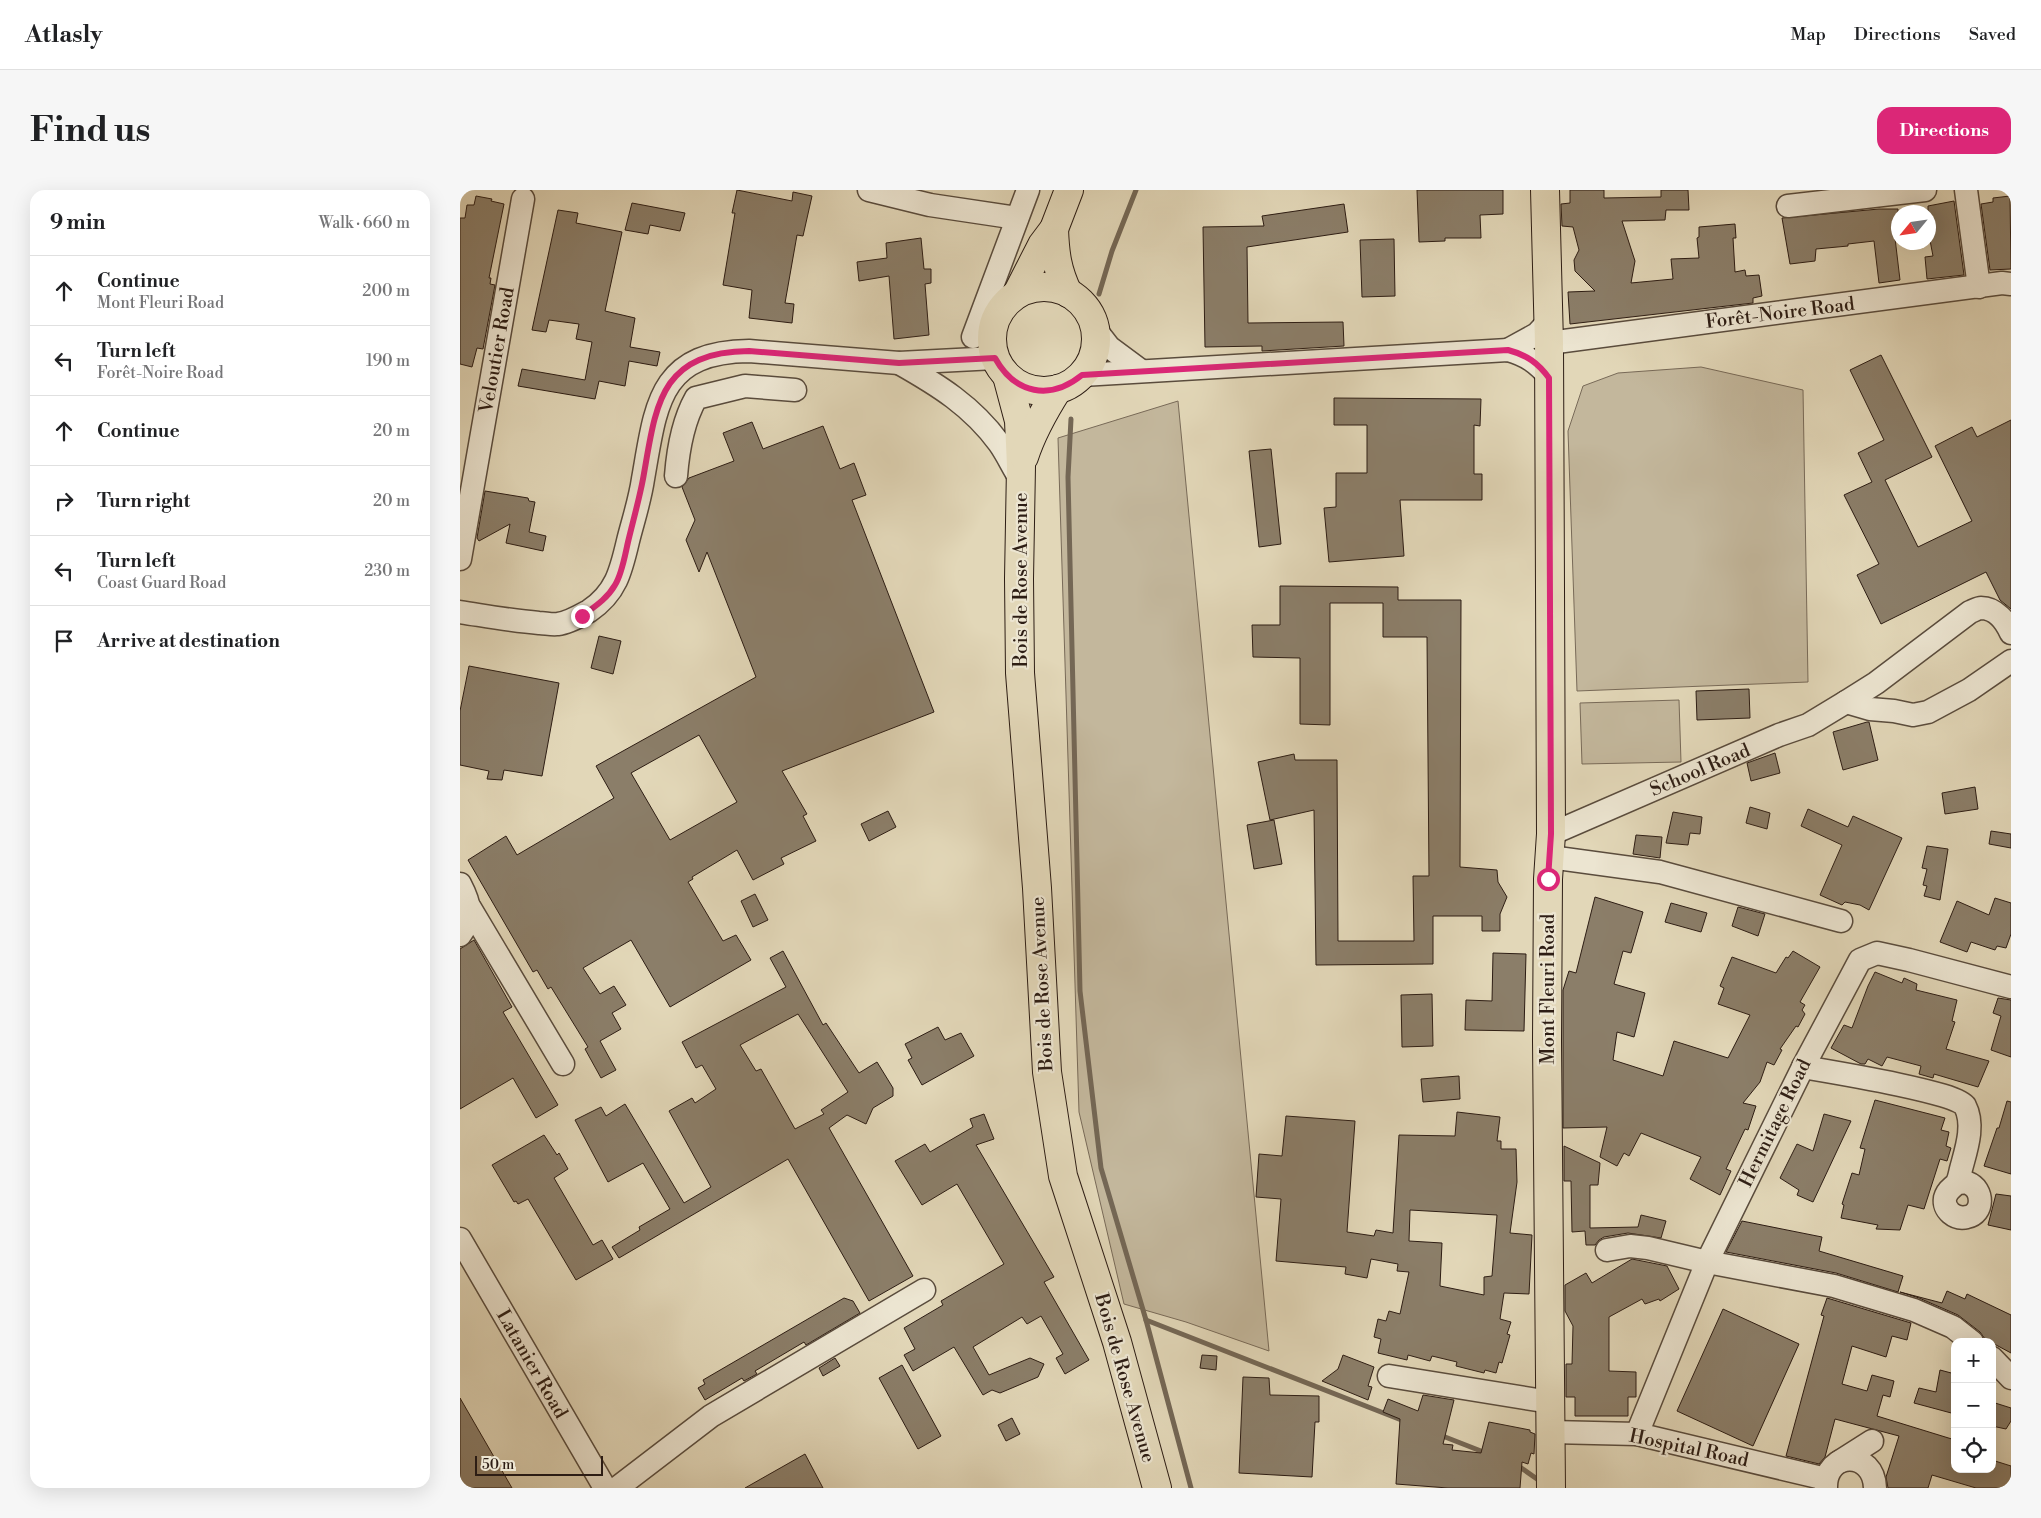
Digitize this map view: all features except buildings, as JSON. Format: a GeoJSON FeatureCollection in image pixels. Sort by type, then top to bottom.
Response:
{"type":"FeatureCollection","features":[{"type":"Feature","properties":{"kind":"main road"},"geometry":{"type":"LineString","coordinates":[[1017,294],[1042,245],[1054,229],[1069,190]]}},
{"type":"Feature","properties":{"kind":"main road","name":"Mont Fleuri Road"},"geometry":{"type":"LineString","coordinates":[[1545,190],[1549,333],[1551,845],[1548,879],[1547,1032],[1551,1488]]}},
{"type":"Feature","properties":{"kind":"main road"},"geometry":{"type":"LineString","coordinates":[[1054,229],[1054,252],[1059,275],[1068,293]]}},
{"type":"Feature","properties":{"kind":"main road"},"geometry":{"type":"LineString","coordinates":[[1034,288],[1052,288],[1068,293],[1086,308],[1095,329],[1096,346],[1091,362],[1082,375],[1071,384],[1045,391],[1030,390],[1018,384],[1001,367],[992,343],[993,329],[998,315],[1006,303],[1017,294],[1034,288]]}},
{"type":"Feature","properties":{"kind":"main road","name":"Bois de Rose Avenue"},"geometry":{"type":"LineString","coordinates":[[1001,367],[1019,421],[1021,473],[1020,673],[1047,1072],[1063,1176],[1118,1342],[1157,1488]]}},
{"type":"Feature","properties":{"kind":"main road","name":"Bois de Rose Avenue"},"geometry":{"type":"LineString","coordinates":[[1021,473],[1030,439],[1042,414],[1058,389]]}},
{"type":"Feature","properties":{"kind":"street"},"geometry":{"type":"LineString","coordinates":[[868,190],[930,205],[1017,218]]}},
{"type":"Feature","properties":{"kind":"street"},"geometry":{"type":"LineString","coordinates":[[973,337],[1028,190]]}},
{"type":"Feature","properties":{"kind":"street"},"geometry":{"type":"LineString","coordinates":[[1788,206],[1926,190]]}},
{"type":"Feature","properties":{"kind":"street"},"geometry":{"type":"LineString","coordinates":[[1966,190],[1979,287]]}},
{"type":"Feature","properties":{"kind":"street","name":"Veloutier Road"},"geometry":{"type":"LineString","coordinates":[[460,559],[523,199]]}},
{"type":"Feature","properties":{"kind":"street","name":"Forêt-Noire Road"},"geometry":{"type":"LineString","coordinates":[[1549,333],[2011,284]]}},
{"type":"Feature","properties":{"kind":"street"},"geometry":{"type":"LineString","coordinates":[[921,363],[973,337],[998,315]]}},
{"type":"Feature","properties":{"kind":"street"},"geometry":{"type":"LineString","coordinates":[[1095,329],[1109,347],[1140,370]]}},
{"type":"Feature","properties":{"kind":"street"},"geometry":{"type":"LineString","coordinates":[[1508,350],[1537,334],[1549,333]]}},
{"type":"Feature","properties":{"kind":"street"},"geometry":{"type":"LineString","coordinates":[[1082,375],[1140,370],[1508,350],[1532,359],[1542,367],[1549,378]]}},
{"type":"Feature","properties":{"kind":"street"},"geometry":{"type":"LineString","coordinates":[[460,612],[522,622],[558,624],[582,616],[602,602],[616,585],[626,551],[643,481],[652,426],[662,393],[676,376],[708,356],[725,351],[749,351],[899,363],[1001,367]]}},
{"type":"Feature","properties":{"kind":"street"},"geometry":{"type":"LineString","coordinates":[[899,363],[936,384],[970,410],[1021,473]]}},
{"type":"Feature","properties":{"kind":"street"},"geometry":{"type":"LineString","coordinates":[[676,476],[678,457],[688,412],[696,398],[745,386],[795,390]]}},
{"type":"Feature","properties":{"kind":"street","name":"School Road"},"geometry":{"type":"LineString","coordinates":[[1551,845],[1779,734],[1808,725],[1876,682],[1970,612],[1981,608],[1995,613],[2005,621],[2011,633]]}},
{"type":"Feature","properties":{"kind":"street"},"geometry":{"type":"LineString","coordinates":[[1846,702],[1870,709],[1913,715],[1928,712],[1970,690],[2011,661]]}},
{"type":"Feature","properties":{"kind":"street"},"geometry":{"type":"LineString","coordinates":[[1551,845],[1660,872],[1841,921]]}},
{"type":"Feature","properties":{"kind":"street"},"geometry":{"type":"LineString","coordinates":[[460,884],[470,908],[563,1064]]}},
{"type":"Feature","properties":{"kind":"street"},"geometry":{"type":"LineString","coordinates":[[460,934],[468,925],[470,908]]}},
{"type":"Feature","properties":{"kind":"street","name":"Hermitage Road"},"geometry":{"type":"LineString","coordinates":[[1637,1434],[1707,1262],[1803,1067],[1860,960],[1877,953],[2011,987]]}},
{"type":"Feature","properties":{"kind":"street"},"geometry":{"type":"LineString","coordinates":[[1803,1067],[1925,1090],[1954,1098],[1964,1104],[1968,1115],[1968,1142],[1957,1183]]}},
{"type":"Feature","properties":{"kind":"street","name":"Latanier Road"},"geometry":{"type":"LineString","coordinates":[[460,1239],[605,1488]]}},
{"type":"Feature","properties":{"kind":"street"},"geometry":{"type":"LineString","coordinates":[[1607,1250],[1630,1246],[1648,1248],[1707,1262],[1834,1286],[1914,1310],[1953,1327],[1967,1338]]}},
{"type":"Feature","properties":{"kind":"street"},"geometry":{"type":"LineString","coordinates":[[617,1488],[711,1416],[924,1290]]}},
{"type":"Feature","properties":{"kind":"street"},"geometry":{"type":"LineString","coordinates":[[1996,1362],[2011,1378]]}},
{"type":"Feature","properties":{"kind":"street"},"geometry":{"type":"LineString","coordinates":[[1389,1376],[1550,1402]]}},
{"type":"Feature","properties":{"kind":"street","name":"Hospital Road"},"geometry":{"type":"LineString","coordinates":[[1551,1432],[1637,1434],[1830,1476],[1850,1459],[1861,1461],[1870,1468],[1875,1478],[1875,1488]]}},
{"type":"Feature","properties":{"kind":"street"},"geometry":{"type":"LineString","coordinates":[[1830,1476],[1872,1441]]}},
{"type":"Feature","properties":{"kind":"shaded area"},"geometry":{"type":"Polygon","coordinates":[[[1701,367],[1803,390],[1808,682],[1577,691],[1568,431],[1583,386],[1618,373],[1701,367]]]}},
{"type":"Feature","properties":{"kind":"shaded area"},"geometry":{"type":"Polygon","coordinates":[[[1178,401],[1269,1351],[1186,1322],[1124,1304],[1079,1112],[1058,438],[1178,401]]]}},
{"type":"Feature","properties":{"kind":"shaded area"},"geometry":{"type":"Polygon","coordinates":[[[1679,700],[1681,762],[1582,764],[1580,703],[1679,700]]]}},
{"type":"Feature","properties":{"kind":"waterway"},"geometry":{"type":"LineString","coordinates":[[1099,294],[1112,251],[1136,190]]}},
{"type":"Feature","properties":{"kind":"waterway"},"geometry":{"type":"LineString","coordinates":[[1071,419],[1068,477],[1080,991],[1101,1168],[1146,1320],[1191,1488]]}},
{"type":"Feature","properties":{"kind":"waterway"},"geometry":{"type":"LineString","coordinates":[[1146,1320],[1404,1421]]}},
{"type":"Feature","properties":{"kind":"waterway"},"geometry":{"type":"LineString","coordinates":[[1440,1435],[1486,1453]]}},
{"type":"Feature","properties":{"kind":"waterway"},"geometry":{"type":"LineString","coordinates":[[1517,1465],[1537,1479]]}},
{"type":"Feature","properties":{"kind":"route"},"geometry":{"type":"LineString","coordinates":[[582,616],[602,602],[616,585],[643,481],[652,426],[662,393],[676,376],[693,364],[708,356],[725,351],[749,351],[899,363],[995,358],[1007,376],[1018,384],[1030,390],[1045,391],[1071,384],[1082,375],[1140,370],[1508,350],[1520,353],[1542,367],[1549,378],[1551,834],[1548,879]]}}]}
